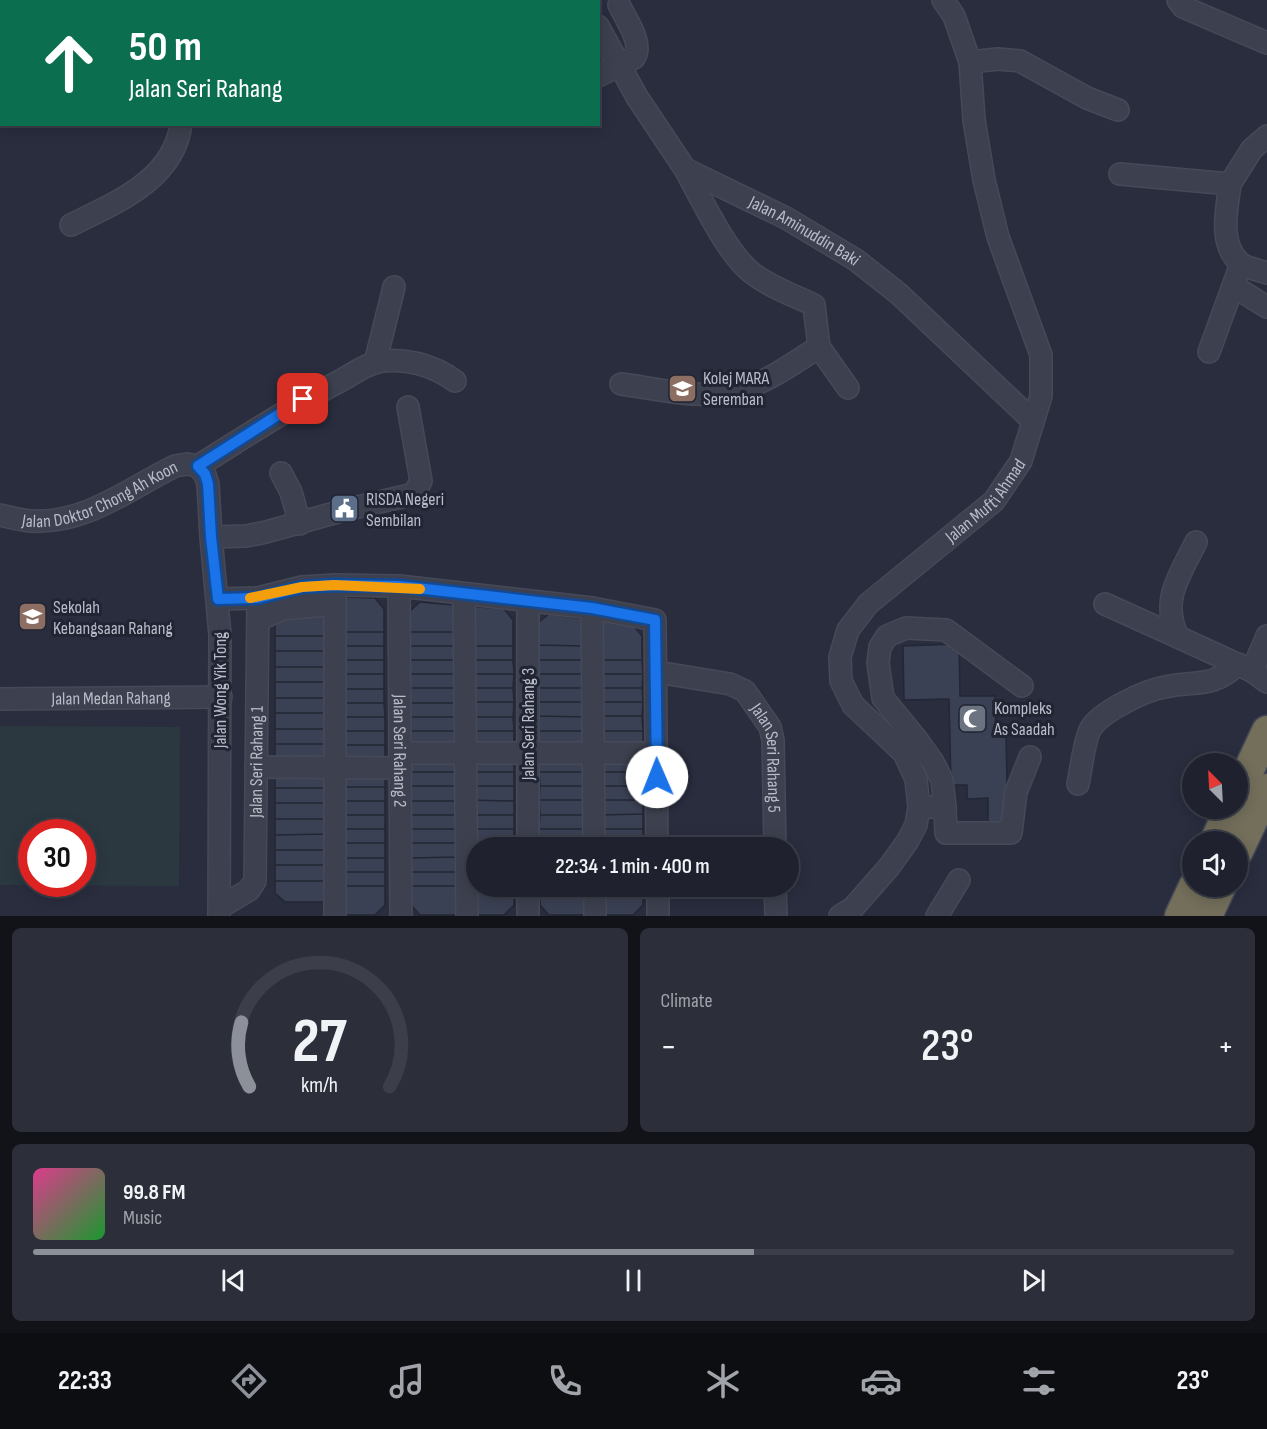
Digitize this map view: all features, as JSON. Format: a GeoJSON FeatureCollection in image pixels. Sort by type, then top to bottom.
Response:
{"type":"FeatureCollection","features":[{"type":"Feature","properties":{"kind":"highway"},"geometry":{"type":"LineString","coordinates":[[1248,772],[1267,731]]}},
{"type":"Feature","properties":{"kind":"highway"},"geometry":{"type":"LineString","coordinates":[[1247,831],[1267,789]]}},
{"type":"Feature","properties":{"kind":"highway"},"geometry":{"type":"LineString","coordinates":[[1180,916],[1189,897]]}},
{"type":"Feature","properties":{"kind":"highway"},"geometry":{"type":"LineString","coordinates":[[1207,916],[1216,897]]}},
{"type":"Feature","properties":{"kind":"street","name":"Jalan Mufti Ahmad"},"geometry":{"type":"LineString","coordinates":[[854,913],[907,842],[916,825],[919,807],[916,779],[904,753],[853,705],[841,681],[840,657],[848,630],[868,604],[994,501],[1021,461],[1041,396],[1041,355],[998,237],[984,180],[974,120],[970,62],[954,16],[944,0]]}},
{"type":"Feature","properties":{"kind":"street"},"geometry":{"type":"LineString","coordinates":[[1178,0],[1183,7],[1267,43]]}},
{"type":"Feature","properties":{"kind":"street"},"geometry":{"type":"LineString","coordinates":[[600,75],[634,58],[638,53],[638,45],[619,5]]}},
{"type":"Feature","properties":{"kind":"street"},"geometry":{"type":"LineString","coordinates":[[600,30],[637,97],[685,169],[736,258],[751,273],[768,284],[814,305],[819,348],[848,388]]}},
{"type":"Feature","properties":{"kind":"street"},"geometry":{"type":"LineString","coordinates":[[970,62],[998,58],[1020,61],[1087,98],[1118,110]]}},
{"type":"Feature","properties":{"kind":"street"},"geometry":{"type":"LineString","coordinates":[[71,225],[119,201],[157,173],[171,154],[179,138],[181,126]]}},
{"type":"Feature","properties":{"kind":"street"},"geometry":{"type":"LineString","coordinates":[[1267,136],[1251,150],[1230,184],[1225,223],[1232,253],[1241,264],[1267,273]]}},
{"type":"Feature","properties":{"kind":"street","name":"Jalan Aminuddin Baki"},"geometry":{"type":"LineString","coordinates":[[685,169],[786,218],[856,260],[899,294],[1034,421]]}},
{"type":"Feature","properties":{"kind":"street"},"geometry":{"type":"LineString","coordinates":[[1120,174],[1230,184]]}},
{"type":"Feature","properties":{"kind":"street"},"geometry":{"type":"LineString","coordinates":[[1209,352],[1241,264]]}},
{"type":"Feature","properties":{"kind":"street"},"geometry":{"type":"LineString","coordinates":[[1233,286],[1259,302],[1267,318]]}},
{"type":"Feature","properties":{"kind":"street"},"geometry":{"type":"LineString","coordinates":[[375,363],[394,287]]}},
{"type":"Feature","properties":{"kind":"street"},"geometry":{"type":"LineString","coordinates":[[621,384],[697,394],[717,394],[744,389],[765,380],[819,348]]}},
{"type":"Feature","properties":{"kind":"street","name":"Jalan Doktor Chong Ah Koon"},"geometry":{"type":"LineString","coordinates":[[0,515],[31,521],[62,520],[95,510],[176,466],[187,464],[198,466],[303,399],[375,363],[394,360],[418,364],[439,369],[455,381]]}},
{"type":"Feature","properties":{"kind":"street"},"geometry":{"type":"LineString","coordinates":[[211,537],[246,536],[414,494],[421,481],[408,407]]}},
{"type":"Feature","properties":{"kind":"street","name":"Jalan Wong Yik Tong"},"geometry":{"type":"LineString","coordinates":[[198,466],[205,474],[208,484],[218,599],[221,697],[219,912]]}},
{"type":"Feature","properties":{"kind":"street"},"geometry":{"type":"LineString","coordinates":[[281,473],[291,492],[300,524]]}},
{"type":"Feature","properties":{"kind":"street"},"geometry":{"type":"LineString","coordinates":[[1179,637],[1173,625],[1170,607],[1171,592],[1196,542]]}},
{"type":"Feature","properties":{"kind":"street"},"geometry":{"type":"LineString","coordinates":[[258,620],[283,609],[335,595],[399,586],[592,608],[655,620],[657,837]]}},
{"type":"Feature","properties":{"kind":"street","name":"Jalan Seri Rahang 2"},"geometry":{"type":"LineString","coordinates":[[399,586],[401,916]]}},
{"type":"Feature","properties":{"kind":"street"},"geometry":{"type":"LineString","coordinates":[[218,599],[258,598],[302,587],[335,595]]}},
{"type":"Feature","properties":{"kind":"street"},"geometry":{"type":"LineString","coordinates":[[464,594],[467,916]]}},
{"type":"Feature","properties":{"kind":"street"},"geometry":{"type":"LineString","coordinates":[[335,595],[335,916]]}},
{"type":"Feature","properties":{"kind":"street","name":"Jalan Seri Rahang 1"},"geometry":{"type":"LineString","coordinates":[[219,912],[249,890],[255,881],[258,598]]}},
{"type":"Feature","properties":{"kind":"street","name":"Jalan Seri Rahang 3"},"geometry":{"type":"LineString","coordinates":[[528,601],[528,837]]}},
{"type":"Feature","properties":{"kind":"street"},"geometry":{"type":"LineString","coordinates":[[1105,604],[1252,672]]}},
{"type":"Feature","properties":{"kind":"street"},"geometry":{"type":"LineString","coordinates":[[592,608],[594,837]]}},
{"type":"Feature","properties":{"kind":"street"},"geometry":{"type":"LineString","coordinates":[[1022,686],[946,630],[906,628],[887,636],[880,647],[878,663],[883,698],[933,762],[942,780],[946,833],[1011,833],[1016,792],[1030,757]]}},
{"type":"Feature","properties":{"kind":"street"},"geometry":{"type":"LineString","coordinates":[[1252,672],[1267,636]]}},
{"type":"Feature","properties":{"kind":"street","name":"Jalan Seri Rahang 5"},"geometry":{"type":"LineString","coordinates":[[657,672],[730,684],[745,691],[770,727],[773,740],[775,837]]}},
{"type":"Feature","properties":{"kind":"street"},"geometry":{"type":"LineString","coordinates":[[1078,784],[1090,729],[1108,712],[1144,693],[1166,686],[1208,683],[1228,674],[1252,672]]}},
{"type":"Feature","properties":{"kind":"street","name":"Jalan Medan Rahang"},"geometry":{"type":"LineString","coordinates":[[0,699],[221,697]]}},
{"type":"Feature","properties":{"kind":"street"},"geometry":{"type":"LineString","coordinates":[[256,766],[336,768],[465,753],[656,753]]}},
{"type":"Feature","properties":{"kind":"street"},"geometry":{"type":"LineString","coordinates":[[919,807],[945,807]]}},
{"type":"Feature","properties":{"kind":"street"},"geometry":{"type":"LineString","coordinates":[[937,916],[959,880]]}},
{"type":"Feature","properties":{"kind":"street"},"geometry":{"type":"LineString","coordinates":[[528,897],[528,916]]}},
{"type":"Feature","properties":{"kind":"street"},"geometry":{"type":"LineString","coordinates":[[595,897],[595,916]]}},
{"type":"Feature","properties":{"kind":"street"},"geometry":{"type":"LineString","coordinates":[[658,897],[658,916]]}},
{"type":"Feature","properties":{"kind":"street"},"geometry":{"type":"LineString","coordinates":[[775,897],[776,916]]}},
{"type":"Feature","properties":{"kind":"shaded area"},"geometry":{"type":"Polygon","coordinates":[[[0,726],[180,727],[179,886],[96,886],[96,819],[18,819],[18,885],[0,885],[0,726]]]}},
{"type":"Feature","properties":{"kind":"building"},"geometry":{"type":"Polygon","coordinates":[[[339,597],[375,598],[384,609],[384,632],[339,632],[339,597]]]}},
{"type":"Feature","properties":{"kind":"building"},"geometry":{"type":"Polygon","coordinates":[[[420,602],[455,605],[455,632],[410,632],[410,611],[420,602]]]}},
{"type":"Feature","properties":{"kind":"building"},"geometry":{"type":"Polygon","coordinates":[[[468,606],[504,609],[513,620],[513,646],[468,646],[468,606]]]}},
{"type":"Feature","properties":{"kind":"building"},"geometry":{"type":"Polygon","coordinates":[[[326,610],[326,636],[275,636],[275,626],[284,615],[326,610]]]}},
{"type":"Feature","properties":{"kind":"building"},"geometry":{"type":"Polygon","coordinates":[[[549,614],[584,619],[584,646],[539,645],[539,622],[549,614]]]}},
{"type":"Feature","properties":{"kind":"building"},"geometry":{"type":"Polygon","coordinates":[[[597,620],[633,625],[642,636],[642,660],[597,660],[597,620]]]}},
{"type":"Feature","properties":{"kind":"building"},"geometry":{"type":"Polygon","coordinates":[[[339,632],[384,632],[384,646],[339,646],[339,632]]]}},
{"type":"Feature","properties":{"kind":"building"},"geometry":{"type":"Polygon","coordinates":[[[410,632],[455,632],[455,646],[410,646],[410,632]]]}},
{"type":"Feature","properties":{"kind":"building"},"geometry":{"type":"Polygon","coordinates":[[[275,636],[326,636],[326,651],[275,651],[275,636]]]}},
{"type":"Feature","properties":{"kind":"building","name":"Kompleks As Saadah"},"geometry":{"type":"Polygon","coordinates":[[[959,644],[960,696],[995,696],[996,737],[1006,737],[1008,826],[988,826],[988,798],[967,799],[967,785],[951,785],[949,699],[904,700],[903,646],[959,644]]]}},
{"type":"Feature","properties":{"kind":"building"},"geometry":{"type":"Polygon","coordinates":[[[539,645],[584,646],[584,660],[539,660],[539,645]]]}},
{"type":"Feature","properties":{"kind":"building"},"geometry":{"type":"Polygon","coordinates":[[[339,646],[384,646],[384,660],[339,660],[339,646]]]}},
{"type":"Feature","properties":{"kind":"building"},"geometry":{"type":"Polygon","coordinates":[[[410,646],[455,646],[455,660],[410,660],[410,646]]]}},
{"type":"Feature","properties":{"kind":"building"},"geometry":{"type":"Polygon","coordinates":[[[468,646],[513,646],[513,660],[468,660],[468,646]]]}},
{"type":"Feature","properties":{"kind":"building"},"geometry":{"type":"Polygon","coordinates":[[[275,651],[326,651],[326,667],[275,667],[275,651]]]}},
{"type":"Feature","properties":{"kind":"building"},"geometry":{"type":"Polygon","coordinates":[[[339,660],[384,660],[384,674],[339,674],[339,660]]]}},
{"type":"Feature","properties":{"kind":"building"},"geometry":{"type":"Polygon","coordinates":[[[410,660],[455,660],[455,674],[410,674],[410,660]]]}},
{"type":"Feature","properties":{"kind":"building"},"geometry":{"type":"Polygon","coordinates":[[[468,660],[513,660],[514,674],[468,674],[468,660]]]}},
{"type":"Feature","properties":{"kind":"building"},"geometry":{"type":"Polygon","coordinates":[[[539,660],[584,660],[584,674],[539,674],[539,660]]]}},
{"type":"Feature","properties":{"kind":"building"},"geometry":{"type":"Polygon","coordinates":[[[597,660],[642,660],[643,674],[597,674],[597,660]]]}},
{"type":"Feature","properties":{"kind":"building"},"geometry":{"type":"Polygon","coordinates":[[[275,667],[326,667],[326,682],[275,682],[275,667]]]}},
{"type":"Feature","properties":{"kind":"building"},"geometry":{"type":"Polygon","coordinates":[[[339,674],[384,674],[384,689],[339,689],[339,674]]]}},
{"type":"Feature","properties":{"kind":"building"},"geometry":{"type":"Polygon","coordinates":[[[410,674],[455,674],[456,688],[410,688],[410,674]]]}},
{"type":"Feature","properties":{"kind":"building"},"geometry":{"type":"Polygon","coordinates":[[[468,674],[514,674],[513,688],[468,688],[468,674]]]}},
{"type":"Feature","properties":{"kind":"building"},"geometry":{"type":"Polygon","coordinates":[[[539,674],[584,674],[585,688],[539,688],[539,674]]]}},
{"type":"Feature","properties":{"kind":"building"},"geometry":{"type":"Polygon","coordinates":[[[597,674],[643,674],[642,688],[597,688],[597,674]]]}},
{"type":"Feature","properties":{"kind":"building"},"geometry":{"type":"Polygon","coordinates":[[[275,682],[326,682],[326,698],[275,698],[275,682]]]}},
{"type":"Feature","properties":{"kind":"building"},"geometry":{"type":"Polygon","coordinates":[[[410,688],[456,688],[455,703],[410,703],[410,688]]]}},
{"type":"Feature","properties":{"kind":"building"},"geometry":{"type":"Polygon","coordinates":[[[468,688],[513,688],[514,702],[468,702],[468,688]]]}},
{"type":"Feature","properties":{"kind":"building"},"geometry":{"type":"Polygon","coordinates":[[[539,688],[585,688],[584,702],[539,702],[539,688]]]}},
{"type":"Feature","properties":{"kind":"building"},"geometry":{"type":"Polygon","coordinates":[[[597,688],[642,688],[643,702],[597,702],[597,688]]]}},
{"type":"Feature","properties":{"kind":"building"},"geometry":{"type":"Polygon","coordinates":[[[339,689],[384,689],[384,703],[339,703],[339,689]]]}},
{"type":"Feature","properties":{"kind":"building"},"geometry":{"type":"Polygon","coordinates":[[[275,698],[326,698],[326,713],[275,713],[275,698]]]}},
{"type":"Feature","properties":{"kind":"building"},"geometry":{"type":"Polygon","coordinates":[[[468,702],[514,702],[513,717],[468,717],[468,702]]]}},
{"type":"Feature","properties":{"kind":"building"},"geometry":{"type":"Polygon","coordinates":[[[539,702],[584,702],[585,717],[539,716],[539,702]]]}},
{"type":"Feature","properties":{"kind":"building"},"geometry":{"type":"Polygon","coordinates":[[[597,702],[643,702],[642,716],[597,716],[597,702]]]}},
{"type":"Feature","properties":{"kind":"building"},"geometry":{"type":"Polygon","coordinates":[[[339,703],[384,703],[385,717],[339,717],[339,703]]]}},
{"type":"Feature","properties":{"kind":"building"},"geometry":{"type":"Polygon","coordinates":[[[410,703],[455,703],[455,717],[410,717],[410,703]]]}},
{"type":"Feature","properties":{"kind":"building"},"geometry":{"type":"Polygon","coordinates":[[[275,713],[326,713],[327,729],[275,729],[275,713]]]}},
{"type":"Feature","properties":{"kind":"building"},"geometry":{"type":"Polygon","coordinates":[[[539,716],[585,717],[585,731],[539,731],[539,716]]]}},
{"type":"Feature","properties":{"kind":"building"},"geometry":{"type":"Polygon","coordinates":[[[597,716],[642,716],[643,731],[597,731],[597,716]]]}},
{"type":"Feature","properties":{"kind":"building"},"geometry":{"type":"Polygon","coordinates":[[[339,717],[385,717],[385,731],[339,731],[339,717]]]}},
{"type":"Feature","properties":{"kind":"building"},"geometry":{"type":"Polygon","coordinates":[[[410,717],[455,717],[455,731],[410,731],[410,717]]]}},
{"type":"Feature","properties":{"kind":"building"},"geometry":{"type":"Polygon","coordinates":[[[468,717],[513,717],[514,731],[468,731],[468,717]]]}},
{"type":"Feature","properties":{"kind":"building"},"geometry":{"type":"Polygon","coordinates":[[[275,729],[327,729],[326,744],[275,744],[275,729]]]}},
{"type":"Feature","properties":{"kind":"building"},"geometry":{"type":"Polygon","coordinates":[[[339,731],[385,731],[385,745],[339,745],[339,731]]]}},
{"type":"Feature","properties":{"kind":"building"},"geometry":{"type":"Polygon","coordinates":[[[410,731],[455,731],[456,745],[410,745],[410,731]]]}},
{"type":"Feature","properties":{"kind":"building"},"geometry":{"type":"Polygon","coordinates":[[[468,731],[514,731],[514,745],[468,745],[468,731]]]}},
{"type":"Feature","properties":{"kind":"building"},"geometry":{"type":"Polygon","coordinates":[[[539,731],[585,731],[585,745],[539,745],[539,731]]]}},
{"type":"Feature","properties":{"kind":"building"},"geometry":{"type":"Polygon","coordinates":[[[597,731],[643,731],[643,745],[597,745],[597,731]]]}},
{"type":"Feature","properties":{"kind":"building"},"geometry":{"type":"Polygon","coordinates":[[[275,744],[326,744],[326,759],[275,760],[275,744]]]}},
{"type":"Feature","properties":{"kind":"building"},"geometry":{"type":"Polygon","coordinates":[[[339,745],[385,745],[385,759],[339,760],[339,745]]]}},
{"type":"Feature","properties":{"kind":"building"},"geometry":{"type":"Polygon","coordinates":[[[410,758],[456,758],[455,772],[410,772],[410,758]]]}},
{"type":"Feature","properties":{"kind":"building"},"geometry":{"type":"Polygon","coordinates":[[[468,758],[514,758],[514,772],[468,772],[468,758]]]}},
{"type":"Feature","properties":{"kind":"building"},"geometry":{"type":"Polygon","coordinates":[[[539,758],[585,758],[584,772],[539,772],[539,758]]]}},
{"type":"Feature","properties":{"kind":"building"},"geometry":{"type":"Polygon","coordinates":[[[597,758],[643,758],[643,772],[597,772],[597,758]]]}},
{"type":"Feature","properties":{"kind":"building"},"geometry":{"type":"Polygon","coordinates":[[[327,772],[326,788],[275,788],[275,773],[327,772]]]}},
{"type":"Feature","properties":{"kind":"building"},"geometry":{"type":"Polygon","coordinates":[[[339,772],[385,772],[385,787],[340,787],[339,772]]]}},
{"type":"Feature","properties":{"kind":"building"},"geometry":{"type":"Polygon","coordinates":[[[410,772],[455,772],[456,786],[410,786],[410,772]]]}},
{"type":"Feature","properties":{"kind":"building"},"geometry":{"type":"Polygon","coordinates":[[[468,772],[514,772],[514,786],[469,786],[468,772]]]}},
{"type":"Feature","properties":{"kind":"building"},"geometry":{"type":"Polygon","coordinates":[[[539,772],[584,772],[585,786],[540,786],[539,772]]]}},
{"type":"Feature","properties":{"kind":"building"},"geometry":{"type":"Polygon","coordinates":[[[597,772],[643,772],[643,786],[597,786],[597,772]]]}},
{"type":"Feature","properties":{"kind":"building"},"geometry":{"type":"Polygon","coordinates":[[[410,786],[456,786],[456,801],[410,801],[410,786]]]}},
{"type":"Feature","properties":{"kind":"building"},"geometry":{"type":"Polygon","coordinates":[[[469,786],[514,786],[514,801],[469,800],[469,786]]]}},
{"type":"Feature","properties":{"kind":"building"},"geometry":{"type":"Polygon","coordinates":[[[540,786],[585,786],[585,800],[539,800],[540,786]]]}},
{"type":"Feature","properties":{"kind":"building"},"geometry":{"type":"Polygon","coordinates":[[[597,786],[643,786],[643,800],[598,800],[597,786]]]}},
{"type":"Feature","properties":{"kind":"building"},"geometry":{"type":"Polygon","coordinates":[[[340,787],[385,787],[385,801],[339,801],[340,787]]]}},
{"type":"Feature","properties":{"kind":"building"},"geometry":{"type":"Polygon","coordinates":[[[275,788],[326,788],[327,803],[275,803],[275,788]]]}},
{"type":"Feature","properties":{"kind":"building"},"geometry":{"type":"Polygon","coordinates":[[[469,800],[514,801],[514,815],[469,815],[469,800]]]}},
{"type":"Feature","properties":{"kind":"building"},"geometry":{"type":"Polygon","coordinates":[[[539,800],[585,800],[585,815],[540,815],[539,800]]]}},
{"type":"Feature","properties":{"kind":"building"},"geometry":{"type":"Polygon","coordinates":[[[598,800],[643,800],[643,814],[598,815],[598,800]]]}},
{"type":"Feature","properties":{"kind":"building"},"geometry":{"type":"Polygon","coordinates":[[[339,801],[385,801],[385,815],[340,815],[339,801]]]}},
{"type":"Feature","properties":{"kind":"building"},"geometry":{"type":"Polygon","coordinates":[[[410,801],[456,801],[456,815],[411,815],[410,801]]]}},
{"type":"Feature","properties":{"kind":"building"},"geometry":{"type":"Polygon","coordinates":[[[275,803],[327,803],[327,819],[275,819],[275,803]]]}},
{"type":"Feature","properties":{"kind":"building"},"geometry":{"type":"Polygon","coordinates":[[[643,814],[643,829],[598,829],[598,815],[643,814]]]}},
{"type":"Feature","properties":{"kind":"building"},"geometry":{"type":"Polygon","coordinates":[[[340,815],[385,815],[385,829],[339,829],[340,815]]]}},
{"type":"Feature","properties":{"kind":"building"},"geometry":{"type":"Polygon","coordinates":[[[411,815],[456,815],[456,829],[411,829],[411,815]]]}},
{"type":"Feature","properties":{"kind":"building"},"geometry":{"type":"Polygon","coordinates":[[[469,815],[514,815],[514,829],[469,829],[469,815]]]}},
{"type":"Feature","properties":{"kind":"building"},"geometry":{"type":"Polygon","coordinates":[[[540,815],[585,815],[585,829],[539,829],[540,815]]]}},
{"type":"Feature","properties":{"kind":"building"},"geometry":{"type":"Polygon","coordinates":[[[275,819],[327,819],[327,834],[275,835],[275,819]]]}},
{"type":"Feature","properties":{"kind":"building"},"geometry":{"type":"Polygon","coordinates":[[[339,829],[385,829],[385,843],[340,843],[339,829]]]}},
{"type":"Feature","properties":{"kind":"building"},"geometry":{"type":"Polygon","coordinates":[[[411,829],[456,829],[456,843],[411,843],[411,829]]]}},
{"type":"Feature","properties":{"kind":"building"},"geometry":{"type":"Polygon","coordinates":[[[469,829],[514,829],[514,837],[469,837],[469,829]]]}},
{"type":"Feature","properties":{"kind":"building"},"geometry":{"type":"Polygon","coordinates":[[[539,829],[585,829],[585,837],[540,837],[539,829]]]}},
{"type":"Feature","properties":{"kind":"building"},"geometry":{"type":"Polygon","coordinates":[[[598,829],[643,829],[643,837],[598,837],[598,829]]]}},
{"type":"Feature","properties":{"kind":"building"},"geometry":{"type":"Polygon","coordinates":[[[327,834],[327,850],[275,850],[275,835],[327,834]]]}},
{"type":"Feature","properties":{"kind":"building"},"geometry":{"type":"Polygon","coordinates":[[[340,843],[385,843],[385,858],[340,858],[340,843]]]}},
{"type":"Feature","properties":{"kind":"building"},"geometry":{"type":"Polygon","coordinates":[[[411,843],[456,843],[456,857],[411,858],[411,843]]]}},
{"type":"Feature","properties":{"kind":"building"},"geometry":{"type":"Polygon","coordinates":[[[275,850],[327,850],[327,865],[275,865],[275,850]]]}},
{"type":"Feature","properties":{"kind":"building"},"geometry":{"type":"Polygon","coordinates":[[[456,857],[456,872],[411,872],[411,858],[456,857]]]}},
{"type":"Feature","properties":{"kind":"building"},"geometry":{"type":"Polygon","coordinates":[[[340,858],[385,858],[385,872],[340,872],[340,858]]]}},
{"type":"Feature","properties":{"kind":"building"},"geometry":{"type":"Polygon","coordinates":[[[275,865],[327,865],[327,881],[275,881],[275,865]]]}},
{"type":"Feature","properties":{"kind":"building"},"geometry":{"type":"Polygon","coordinates":[[[340,872],[385,872],[385,886],[340,886],[340,872]]]}},
{"type":"Feature","properties":{"kind":"building"},"geometry":{"type":"Polygon","coordinates":[[[411,872],[456,872],[456,886],[411,886],[411,872]]]}},
{"type":"Feature","properties":{"kind":"building"},"geometry":{"type":"Polygon","coordinates":[[[275,881],[327,881],[327,902],[285,902],[275,893],[275,881]]]}},
{"type":"Feature","properties":{"kind":"building"},"geometry":{"type":"Polygon","coordinates":[[[340,886],[385,886],[385,905],[375,915],[340,915],[340,886]]]}},
{"type":"Feature","properties":{"kind":"building"},"geometry":{"type":"Polygon","coordinates":[[[411,886],[456,886],[456,915],[420,915],[411,905],[411,886]]]}},
{"type":"Feature","properties":{"kind":"building"},"geometry":{"type":"Polygon","coordinates":[[[474,897],[514,897],[514,905],[504,915],[469,915],[474,897]]]}},
{"type":"Feature","properties":{"kind":"building"},"geometry":{"type":"Polygon","coordinates":[[[540,897],[585,897],[585,915],[549,915],[540,905],[540,897]]]}},
{"type":"Feature","properties":{"kind":"building"},"geometry":{"type":"Polygon","coordinates":[[[598,897],[643,897],[643,905],[633,915],[598,915],[598,897]]]}},
{"type":"Feature","properties":{"kind":"slow traffic"},"geometry":{"type":"LineString","coordinates":[[250,598],[302,587],[334,585],[399,586],[420,589]]}},
{"type":"Feature","properties":{"kind":"place","name":"Kolej MARA Seremban"},"geometry":{"type":"Point","coordinates":[682,388]}},
{"type":"Feature","properties":{"kind":"place","name":"RISDA Negeri Sembilan"},"geometry":{"type":"Point","coordinates":[345,509]}},
{"type":"Feature","properties":{"kind":"place","name":"Sekolah Kebangsaan Rahang"},"geometry":{"type":"Point","coordinates":[32,617]}},
{"type":"Feature","properties":{"kind":"place","name":"Kompleks As Saadah"},"geometry":{"type":"Point","coordinates":[973,718]}},
{"type":"Feature","properties":{"kind":"route"},"geometry":{"type":"LineString","coordinates":[[303,399],[198,466],[205,474],[208,484],[218,599],[258,598],[302,587],[399,586],[592,608],[655,620],[657,777]]}}]}
